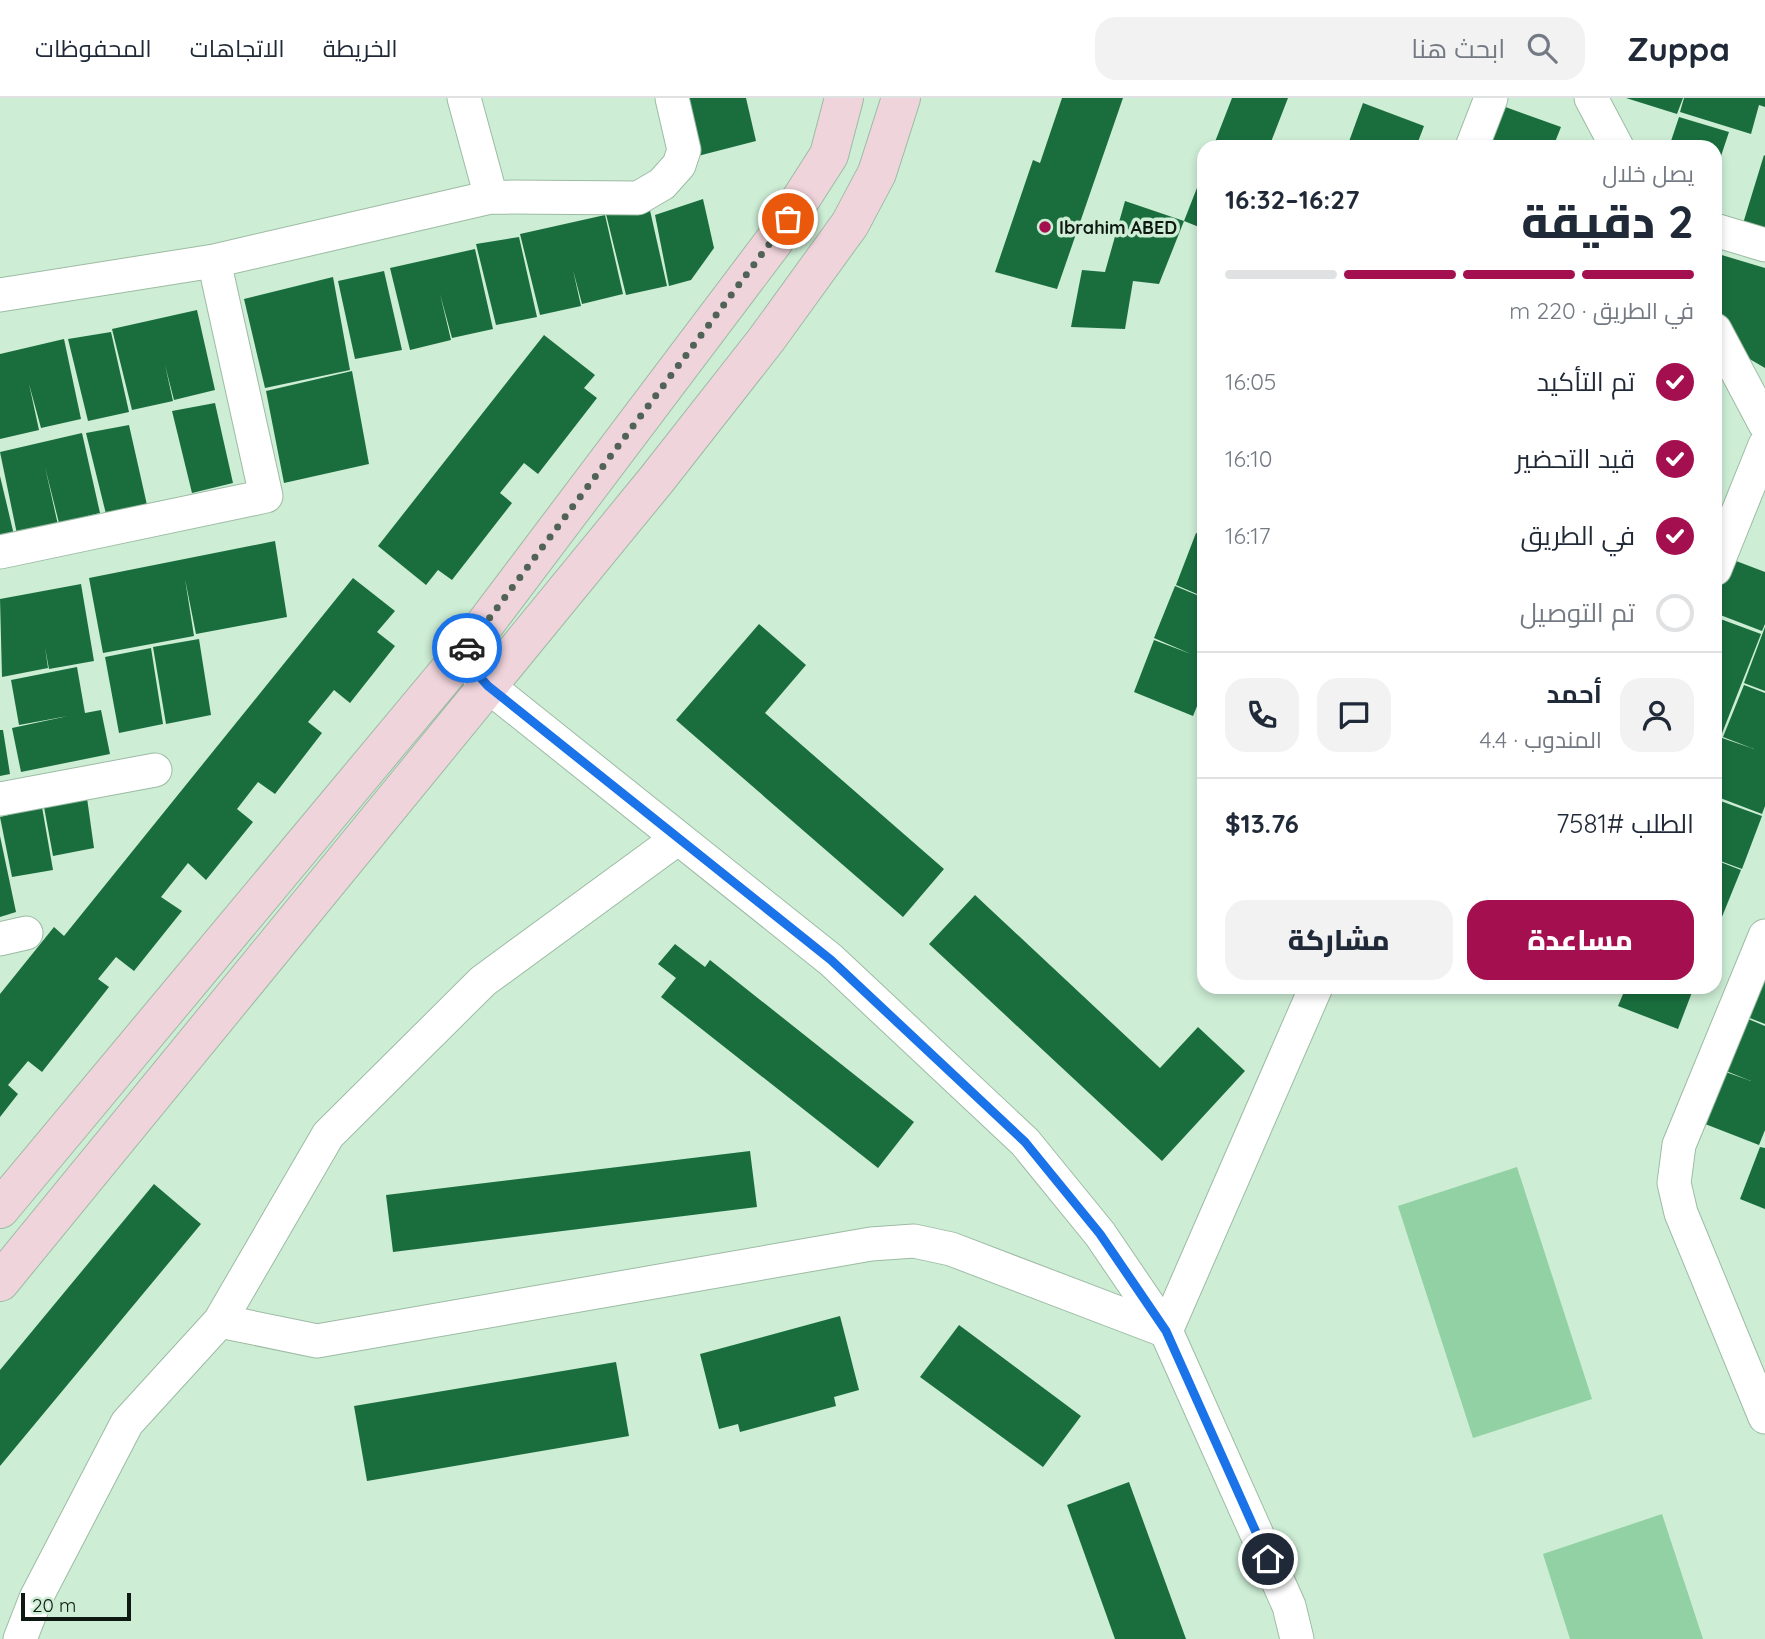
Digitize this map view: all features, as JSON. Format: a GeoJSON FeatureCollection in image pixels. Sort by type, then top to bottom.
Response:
{"type":"FeatureCollection","features":[{"type":"Feature","properties":{"kind":"main road"},"geometry":{"type":"LineString","coordinates":[[0,1209],[461,656],[774,241],[829,155],[844,98]]}},
{"type":"Feature","properties":{"kind":"main road"},"geometry":{"type":"LineString","coordinates":[[0,1282],[657,480],[766,340],[850,224],[877,173],[900,109],[901,98]]}},
{"type":"Feature","properties":{"kind":"street"},"geometry":{"type":"LineString","coordinates":[[464,98],[491,197]]}},
{"type":"Feature","properties":{"kind":"street"},"geometry":{"type":"LineString","coordinates":[[0,295],[214,261],[491,197],[639,198],[662,184],[684,150],[672,98]]}},
{"type":"Feature","properties":{"kind":"street"},"geometry":{"type":"LineString","coordinates":[[1475,140],[1492,98]]}},
{"type":"Feature","properties":{"kind":"street"},"geometry":{"type":"LineString","coordinates":[[1598,103],[1614,140]]}},
{"type":"Feature","properties":{"kind":"street"},"geometry":{"type":"LineString","coordinates":[[1722,232],[1765,245]]}},
{"type":"Feature","properties":{"kind":"street"},"geometry":{"type":"LineString","coordinates":[[0,552],[265,496],[214,261]]}},
{"type":"Feature","properties":{"kind":"street"},"geometry":{"type":"LineString","coordinates":[[1722,343],[1765,424]]}},
{"type":"Feature","properties":{"kind":"street"},"geometry":{"type":"LineString","coordinates":[[1722,552],[1765,445]]}},
{"type":"Feature","properties":{"kind":"street"},"geometry":{"type":"LineString","coordinates":[[461,656],[488,686],[831,960],[1025,1142],[1100,1234],[1166,1331],[1289,1606],[1297,1639]]}},
{"type":"Feature","properties":{"kind":"street"},"geometry":{"type":"LineString","coordinates":[[0,799],[155,770]]}},
{"type":"Feature","properties":{"kind":"street"},"geometry":{"type":"LineString","coordinates":[[20,1639],[36,1598],[127,1423],[220,1321],[328,1135],[483,981],[677,839]]}},
{"type":"Feature","properties":{"kind":"street"},"geometry":{"type":"LineString","coordinates":[[1765,936],[1679,1146],[1674,1184],[1681,1213],[1765,1417]]}},
{"type":"Feature","properties":{"kind":"street"},"geometry":{"type":"LineString","coordinates":[[1166,1331],[1313,994]]}},
{"type":"Feature","properties":{"kind":"street"},"geometry":{"type":"LineString","coordinates":[[220,1321],[317,1341],[871,1244],[914,1241],[951,1249],[1166,1331]]}},
{"type":"Feature","properties":{"kind":"green space"},"geometry":{"type":"Polygon","coordinates":[[[1517,1167],[1592,1399],[1473,1438],[1398,1206],[1517,1167]]]}},
{"type":"Feature","properties":{"kind":"green space"},"geometry":{"type":"Polygon","coordinates":[[[1662,1514],[1703,1639],[1570,1639],[1543,1554],[1662,1514]]]}},
{"type":"Feature","properties":{"kind":"building"},"geometry":{"type":"Polygon","coordinates":[[[676,98],[746,98],[756,141],[690,158],[676,98]]]}},
{"type":"Feature","properties":{"kind":"building","name":"Ibrahim ABED"},"geometry":{"type":"Polygon","coordinates":[[[1062,98],[1123,98],[1057,289],[995,272],[1033,160],[1040,163],[1062,98]]]}},
{"type":"Feature","properties":{"kind":"building"},"geometry":{"type":"Polygon","coordinates":[[[1232,98],[1288,98],[1272,140],[1216,140],[1232,98]]]}},
{"type":"Feature","properties":{"kind":"building"},"geometry":{"type":"Polygon","coordinates":[[[1626,98],[1683,98],[1677,114],[1626,98]]]}},
{"type":"Feature","properties":{"kind":"building"},"geometry":{"type":"Polygon","coordinates":[[[1684,98],[1765,98],[1765,107],[1759,105],[1751,134],[1680,112],[1684,98]]]}},
{"type":"Feature","properties":{"kind":"building"},"geometry":{"type":"Polygon","coordinates":[[[1363,103],[1424,126],[1419,140],[1350,140],[1363,103]]]}},
{"type":"Feature","properties":{"kind":"building"},"geometry":{"type":"Polygon","coordinates":[[[1500,105],[1561,127],[1556,140],[1487,140],[1500,105]]]}},
{"type":"Feature","properties":{"kind":"building"},"geometry":{"type":"Polygon","coordinates":[[[1679,117],[1729,132],[1722,153],[1722,140],[1671,140],[1679,117]]]}},
{"type":"Feature","properties":{"kind":"building"},"geometry":{"type":"Polygon","coordinates":[[[1765,156],[1765,237],[1741,230],[1765,156]]]}},
{"type":"Feature","properties":{"kind":"building"},"geometry":{"type":"Polygon","coordinates":[[[1197,188],[1197,226],[1184,221],[1197,188]]]}},
{"type":"Feature","properties":{"kind":"building"},"geometry":{"type":"Polygon","coordinates":[[[703,199],[714,248],[691,280],[669,286],[655,215],[703,199]]]}},
{"type":"Feature","properties":{"kind":"building","name":"Ibrahim ABED"},"geometry":{"type":"Polygon","coordinates":[[[1125,201],[1184,221],[1159,284],[1133,281],[1125,329],[1071,327],[1082,270],[1105,272],[1125,201]]]}},
{"type":"Feature","properties":{"kind":"building"},"geometry":{"type":"Polygon","coordinates":[[[649,206],[667,286],[626,295],[606,214],[649,206]]]}},
{"type":"Feature","properties":{"kind":"building"},"geometry":{"type":"Polygon","coordinates":[[[605,215],[623,294],[582,304],[573,270],[581,306],[540,315],[520,234],[605,215]]]}},
{"type":"Feature","properties":{"kind":"building"},"geometry":{"type":"Polygon","coordinates":[[[519,237],[537,317],[496,325],[476,244],[519,237]]]}},
{"type":"Feature","properties":{"kind":"building"},"geometry":{"type":"Polygon","coordinates":[[[475,249],[493,329],[452,338],[440,294],[451,340],[410,350],[390,268],[475,249]]]}},
{"type":"Feature","properties":{"kind":"building"},"geometry":{"type":"Polygon","coordinates":[[[1722,255],[1765,268],[1765,368],[1741,354],[1722,321],[1722,255]]]}},
{"type":"Feature","properties":{"kind":"building"},"geometry":{"type":"Polygon","coordinates":[[[384,271],[402,350],[355,359],[338,281],[384,271]]]}},
{"type":"Feature","properties":{"kind":"building"},"geometry":{"type":"Polygon","coordinates":[[[333,277],[350,370],[265,388],[244,299],[333,277]]]}},
{"type":"Feature","properties":{"kind":"building"},"geometry":{"type":"Polygon","coordinates":[[[197,310],[215,390],[174,400],[165,365],[173,401],[132,410],[112,329],[197,310]]]}},
{"type":"Feature","properties":{"kind":"building"},"geometry":{"type":"Polygon","coordinates":[[[111,332],[129,412],[88,421],[68,339],[111,332]]]}},
{"type":"Feature","properties":{"kind":"building"},"geometry":{"type":"Polygon","coordinates":[[[544,335],[595,375],[584,388],[597,398],[538,474],[524,463],[500,493],[512,503],[452,580],[438,570],[426,585],[378,546],[544,335]]]}},
{"type":"Feature","properties":{"kind":"building"},"geometry":{"type":"Polygon","coordinates":[[[64,339],[81,419],[41,428],[29,384],[39,430],[0,439],[0,354],[64,339]]]}},
{"type":"Feature","properties":{"kind":"building"},"geometry":{"type":"Polygon","coordinates":[[[352,371],[369,464],[284,483],[266,391],[352,371]]]}},
{"type":"Feature","properties":{"kind":"building"},"geometry":{"type":"Polygon","coordinates":[[[215,403],[233,483],[192,493],[172,411],[215,403]]]}},
{"type":"Feature","properties":{"kind":"building"},"geometry":{"type":"Polygon","coordinates":[[[129,425],[147,505],[106,514],[86,433],[129,425]]]}},
{"type":"Feature","properties":{"kind":"building"},"geometry":{"type":"Polygon","coordinates":[[[82,433],[100,513],[59,523],[45,467],[58,525],[17,534],[0,452],[82,433]]]}},
{"type":"Feature","properties":{"kind":"building"},"geometry":{"type":"Polygon","coordinates":[[[0,476],[14,535],[0,538],[0,476]]]}},
{"type":"Feature","properties":{"kind":"building"},"geometry":{"type":"Polygon","coordinates":[[[1196,533],[1197,533],[1197,594],[1176,585],[1196,533]]]}},
{"type":"Feature","properties":{"kind":"building"},"geometry":{"type":"Polygon","coordinates":[[[275,541],[287,617],[196,634],[185,579],[194,636],[103,653],[89,578],[275,541]]]}},
{"type":"Feature","properties":{"kind":"building"},"geometry":{"type":"Polygon","coordinates":[[[1723,556],[1765,572],[1765,624],[1762,631],[1722,616],[1723,556]]]}},
{"type":"Feature","properties":{"kind":"building"},"geometry":{"type":"Polygon","coordinates":[[[353,578],[395,611],[377,632],[395,646],[350,703],[334,690],[308,722],[322,733],[275,794],[258,782],[237,809],[253,822],[206,880],[188,863],[161,897],[182,911],[134,971],[116,957],[98,979],[109,987],[42,1072],[28,1061],[8,1085],[18,1094],[0,1117],[0,994],[54,927],[64,936],[353,578]]]}},
{"type":"Feature","properties":{"kind":"building"},"geometry":{"type":"Polygon","coordinates":[[[81,584],[94,661],[49,669],[45,648],[48,668],[2,677],[0,599],[81,584]]]}},
{"type":"Feature","properties":{"kind":"building"},"geometry":{"type":"Polygon","coordinates":[[[1175,586],[1197,595],[1197,706],[1193,716],[1134,692],[1154,640],[1191,654],[1154,638],[1175,586]]]}},
{"type":"Feature","properties":{"kind":"building"},"geometry":{"type":"Polygon","coordinates":[[[1722,620],[1761,634],[1722,733],[1722,620]]]}},
{"type":"Feature","properties":{"kind":"building"},"geometry":{"type":"Polygon","coordinates":[[[759,624],[806,665],[765,713],[944,869],[903,917],[676,720],[759,624]]]}},
{"type":"Feature","properties":{"kind":"building"},"geometry":{"type":"Polygon","coordinates":[[[1765,627],[1765,691],[1744,683],[1765,627]]]}},
{"type":"Feature","properties":{"kind":"building"},"geometry":{"type":"Polygon","coordinates":[[[199,639],[211,715],[166,724],[153,647],[199,639]]]}},
{"type":"Feature","properties":{"kind":"building"},"geometry":{"type":"Polygon","coordinates":[[[151,648],[163,724],[119,733],[105,657],[151,648]]]}},
{"type":"Feature","properties":{"kind":"building"},"geometry":{"type":"Polygon","coordinates":[[[77,667],[85,713],[101,710],[110,754],[21,772],[12,728],[68,716],[19,725],[11,680],[77,667]]]}},
{"type":"Feature","properties":{"kind":"building"},"geometry":{"type":"Polygon","coordinates":[[[1744,685],[1765,693],[1765,806],[1762,814],[1722,799],[1722,738],[1754,749],[1723,737],[1744,685]]]}},
{"type":"Feature","properties":{"kind":"building"},"geometry":{"type":"Polygon","coordinates":[[[0,730],[3,730],[10,774],[0,776],[0,730]]]}},
{"type":"Feature","properties":{"kind":"building"},"geometry":{"type":"Polygon","coordinates":[[[87,798],[94,848],[53,856],[44,807],[87,798]]]}},
{"type":"Feature","properties":{"kind":"building"},"geometry":{"type":"Polygon","coordinates":[[[1722,802],[1762,816],[1742,869],[1722,862],[1722,802]]]}},
{"type":"Feature","properties":{"kind":"building"},"geometry":{"type":"Polygon","coordinates":[[[42,807],[53,870],[12,877],[0,817],[42,807]]]}},
{"type":"Feature","properties":{"kind":"building"},"geometry":{"type":"Polygon","coordinates":[[[0,836],[16,912],[0,917],[0,836]]]}},
{"type":"Feature","properties":{"kind":"building"},"geometry":{"type":"Polygon","coordinates":[[[1722,863],[1741,870],[1722,917],[1722,863]]]}},
{"type":"Feature","properties":{"kind":"building"},"geometry":{"type":"Polygon","coordinates":[[[975,895],[1160,1068],[1198,1027],[1245,1071],[1162,1161],[929,944],[975,895]]]}},
{"type":"Feature","properties":{"kind":"building"},"geometry":{"type":"Polygon","coordinates":[[[675,944],[705,967],[710,960],[914,1122],[878,1168],[661,997],[676,978],[658,964],[675,944]]]}},
{"type":"Feature","properties":{"kind":"building"},"geometry":{"type":"Polygon","coordinates":[[[1765,964],[1765,1024],[1742,1015],[1765,964]]]}},
{"type":"Feature","properties":{"kind":"building"},"geometry":{"type":"Polygon","coordinates":[[[1623,994],[1691,994],[1678,1029],[1618,1006],[1623,994]]]}},
{"type":"Feature","properties":{"kind":"building"},"geometry":{"type":"Polygon","coordinates":[[[1741,1016],[1765,1026],[1765,1130],[1759,1145],[1700,1122],[1720,1070],[1751,1081],[1721,1069],[1741,1016]]]}},
{"type":"Feature","properties":{"kind":"building"},"geometry":{"type":"Polygon","coordinates":[[[1760,1147],[1765,1148],[1765,1209],[1740,1199],[1760,1147]]]}},
{"type":"Feature","properties":{"kind":"building"},"geometry":{"type":"Polygon","coordinates":[[[750,1151],[757,1207],[393,1252],[386,1195],[750,1151]]]}},
{"type":"Feature","properties":{"kind":"building"},"geometry":{"type":"Polygon","coordinates":[[[154,1184],[201,1224],[0,1466],[0,1370],[154,1184]]]}},
{"type":"Feature","properties":{"kind":"building"},"geometry":{"type":"Polygon","coordinates":[[[840,1316],[859,1390],[834,1397],[836,1406],[740,1432],[738,1424],[719,1429],[700,1354],[840,1316]]]}},
{"type":"Feature","properties":{"kind":"building"},"geometry":{"type":"Polygon","coordinates":[[[959,1325],[1081,1416],[1043,1467],[920,1377],[959,1325]]]}},
{"type":"Feature","properties":{"kind":"building"},"geometry":{"type":"Polygon","coordinates":[[[616,1362],[629,1436],[367,1481],[354,1406],[616,1362]]]}},
{"type":"Feature","properties":{"kind":"building"},"geometry":{"type":"Polygon","coordinates":[[[1129,1482],[1186,1639],[1115,1639],[1067,1505],[1129,1482]]]}},
{"type":"Feature","properties":{"kind":"way so far"},"geometry":{"type":"LineString","coordinates":[[467,648],[788,219]]}},
{"type":"Feature","properties":{"kind":"place","name":"Ibrahim ABED"},"geometry":{"type":"Point","coordinates":[1045,227]}},
{"type":"Feature","properties":{"kind":"route"},"geometry":{"type":"LineString","coordinates":[[467,648],[461,656],[488,686],[831,960],[1025,1142],[1100,1234],[1166,1331],[1268,1559]]}}]}
